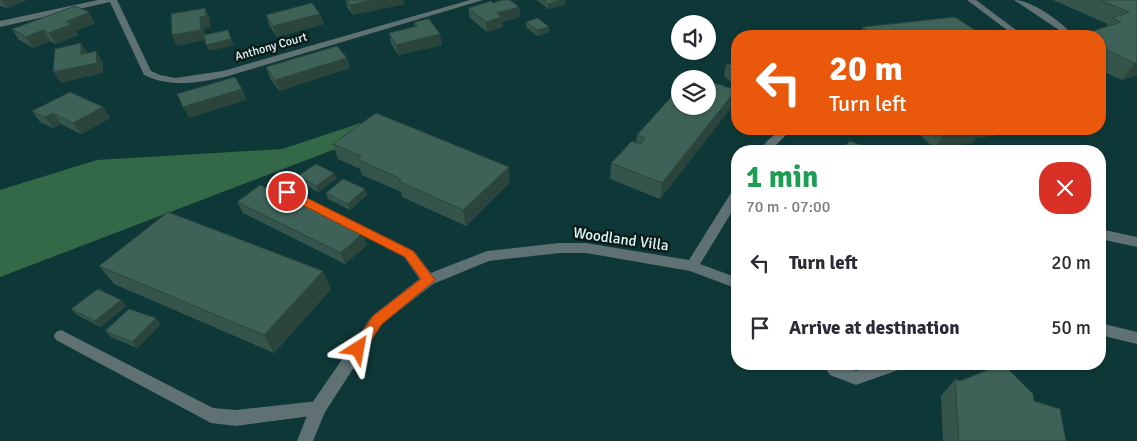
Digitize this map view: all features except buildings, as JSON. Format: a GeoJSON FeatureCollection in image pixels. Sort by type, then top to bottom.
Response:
{"type":"FeatureCollection","features":[{"type":"Feature","properties":{"kind":"street"},"geometry":{"type":"LineString","coordinates":[[0,24],[109,0]]}},
{"type":"Feature","properties":{"kind":"street","name":"Anthony Court"},"geometry":{"type":"LineString","coordinates":[[113,0],[147,73],[155,78],[173,81],[225,74],[479,0]]}},
{"type":"Feature","properties":{"kind":"street"},"geometry":{"type":"LineString","coordinates":[[971,0],[1012,30]]}},
{"type":"Feature","properties":{"kind":"street"},"geometry":{"type":"LineString","coordinates":[[1018,0],[1064,30]]}},
{"type":"Feature","properties":{"kind":"street"},"geometry":{"type":"LineString","coordinates":[[769,145],[781,135]]}},
{"type":"Feature","properties":{"kind":"street"},"geometry":{"type":"LineString","coordinates":[[287,192],[409,254],[428,280]]}},
{"type":"Feature","properties":{"kind":"street"},"geometry":{"type":"LineString","coordinates":[[692,266],[731,202]]}},
{"type":"Feature","properties":{"kind":"street"},"geometry":{"type":"LineString","coordinates":[[1106,235],[1137,242]]}},
{"type":"Feature","properties":{"kind":"street","name":"Woodland Villa"},"geometry":{"type":"LineString","coordinates":[[305,441],[318,408],[377,320],[428,280],[487,256],[559,248],[586,248],[692,266],[731,281]]}},
{"type":"Feature","properties":{"kind":"street"},"geometry":{"type":"LineString","coordinates":[[1106,330],[1137,338]]}},
{"type":"Feature","properties":{"kind":"street"},"geometry":{"type":"LineString","coordinates":[[61,336],[211,415],[236,418],[318,408]]}},
{"type":"Feature","properties":{"kind":"street"},"geometry":{"type":"LineString","coordinates":[[834,370],[856,378],[879,370]]}},
{"type":"Feature","properties":{"kind":"green space"},"geometry":{"type":"Polygon","coordinates":[[[382,116],[388,129],[0,277],[0,190],[97,160],[282,149],[382,116]]]}},
{"type":"Feature","properties":{"kind":"route"},"geometry":{"type":"LineString","coordinates":[[287,192],[409,254],[428,280],[377,320],[358,349]]}}]}
